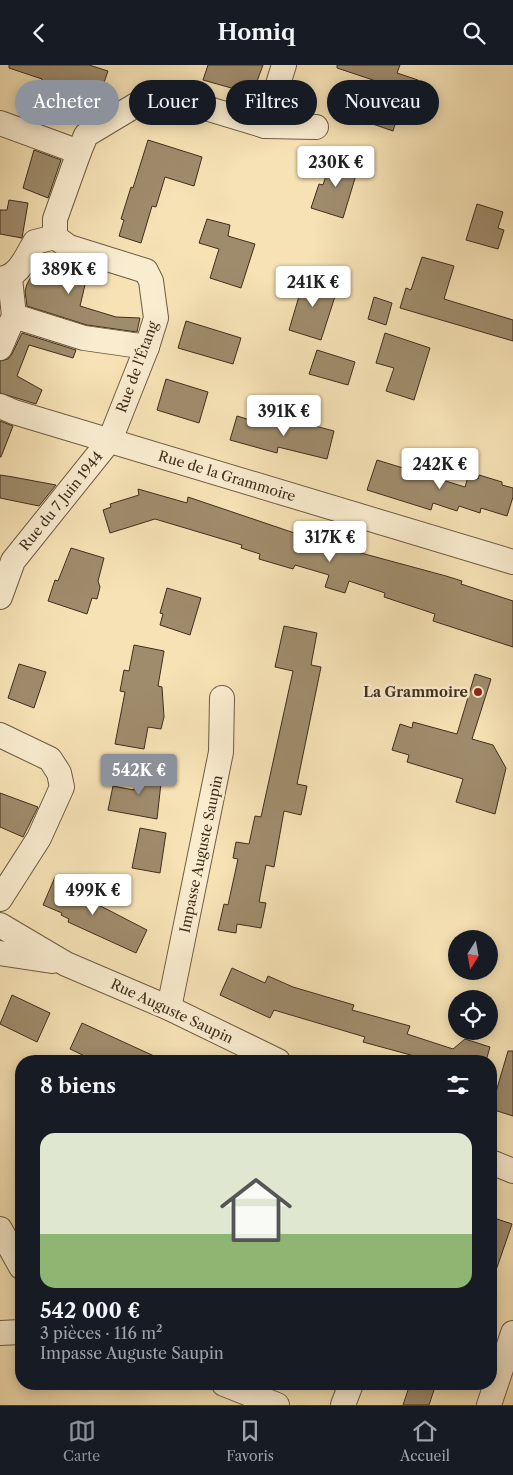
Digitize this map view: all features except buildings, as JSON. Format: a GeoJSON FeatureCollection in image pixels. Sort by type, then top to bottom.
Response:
{"type":"FeatureCollection","features":[{"type":"Feature","properties":{"kind":"street"},"geometry":{"type":"LineString","coordinates":[[265,127],[284,65]]}},
{"type":"Feature","properties":{"kind":"street"},"geometry":{"type":"LineString","coordinates":[[0,348],[14,316],[5,278],[20,267],[35,242],[56,237],[55,219],[86,135],[156,93],[265,127],[316,127]]}},
{"type":"Feature","properties":{"kind":"street"},"geometry":{"type":"LineString","coordinates":[[0,123],[79,152]]}},
{"type":"Feature","properties":{"kind":"street","name":"Rue de l'Étang"},"geometry":{"type":"LineString","coordinates":[[56,237],[69,247],[146,271],[151,281],[156,318],[147,347],[110,440]]}},
{"type":"Feature","properties":{"kind":"street"},"geometry":{"type":"LineString","coordinates":[[14,316],[84,338],[147,347]]}},
{"type":"Feature","properties":{"kind":"street","name":"Rue de la Grammoire"},"geometry":{"type":"LineString","coordinates":[[0,405],[513,562]]}},
{"type":"Feature","properties":{"kind":"street","name":"Rue du 7 Juin 1944"},"geometry":{"type":"LineString","coordinates":[[0,597],[7,558],[110,440]]}},
{"type":"Feature","properties":{"kind":"street","name":"Impasse Auguste Saupin"},"geometry":{"type":"LineString","coordinates":[[169,1008],[222,752],[222,698]]}},
{"type":"Feature","properties":{"kind":"street"},"geometry":{"type":"LineString","coordinates":[[0,735],[50,759],[59,773],[62,787],[39,838],[0,899]]}},
{"type":"Feature","properties":{"kind":"street","name":"Rue Auguste Saupin"},"geometry":{"type":"LineString","coordinates":[[0,925],[66,964],[169,1008],[266,1055]]}},
{"type":"Feature","properties":{"kind":"street","name":"Rue Auguste Saupin"},"geometry":{"type":"LineString","coordinates":[[0,953],[66,964]]}},
{"type":"Feature","properties":{"kind":"street"},"geometry":{"type":"LineString","coordinates":[[497,1165],[513,1171]]}},
{"type":"Feature","properties":{"kind":"street"},"geometry":{"type":"LineString","coordinates":[[0,1229],[15,1256]]}},
{"type":"Feature","properties":{"kind":"street"},"geometry":{"type":"LineString","coordinates":[[0,1333],[15,1332]]}},
{"type":"Feature","properties":{"kind":"street"},"geometry":{"type":"LineString","coordinates":[[497,1381],[513,1333]]}},
{"type":"Feature","properties":{"kind":"street"},"geometry":{"type":"LineString","coordinates":[[239,1390],[277,1405]]}},
{"type":"Feature","properties":{"kind":"street"},"geometry":{"type":"LineString","coordinates":[[343,1405],[349,1390]]}},
{"type":"Feature","properties":{"kind":"street"},"geometry":{"type":"LineString","coordinates":[[489,1405],[494,1390]]}},
{"type":"Feature","properties":{"kind":"place","name":"La Grammoire"},"geometry":{"type":"Point","coordinates":[478,692]}}]}
